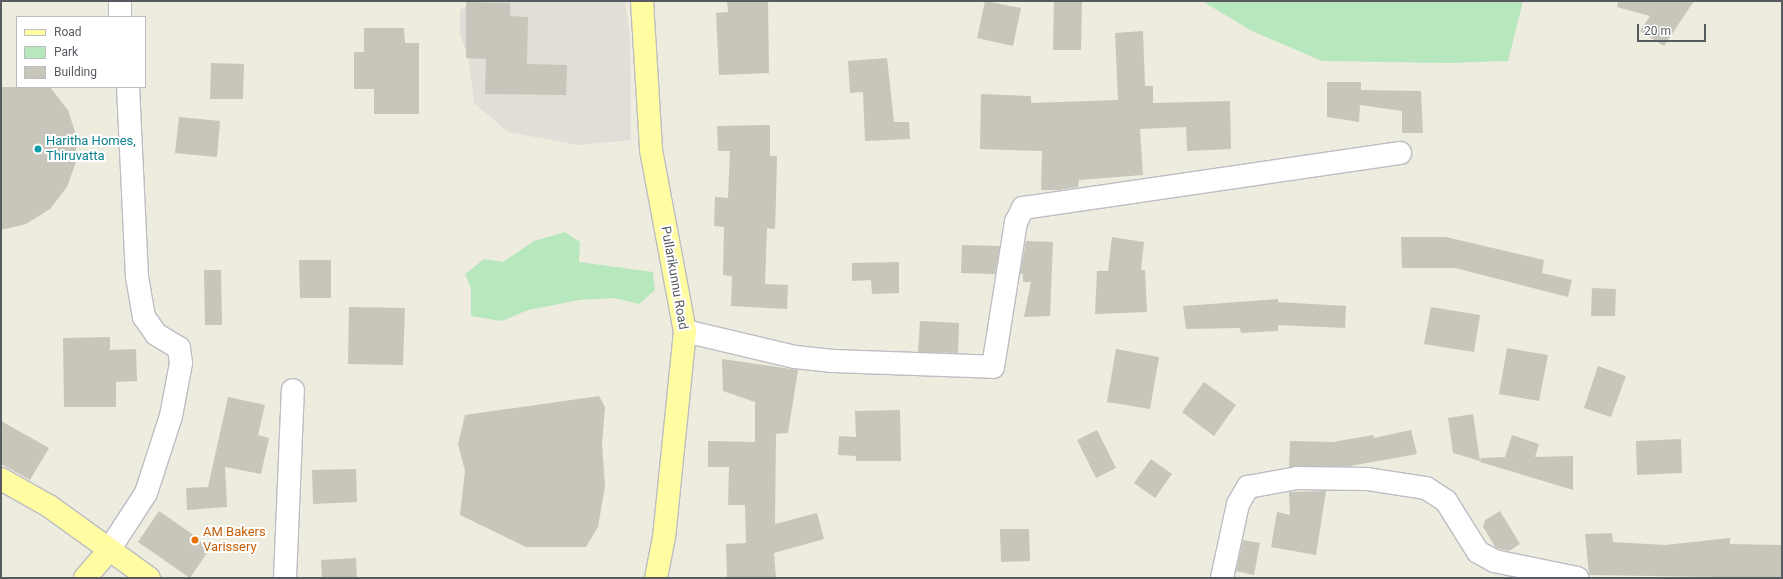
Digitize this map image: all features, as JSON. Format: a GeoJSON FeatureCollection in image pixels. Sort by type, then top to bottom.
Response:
{"type":"FeatureCollection","features":[{"type":"Feature","properties":{"kind":"main road","name":"Pullarikunnu Road"},"geometry":{"type":"LineString","coordinates":[[642,1],[651,150],[684,331],[664,537],[656,578]]}},
{"type":"Feature","properties":{"kind":"main road"},"geometry":{"type":"LineString","coordinates":[[1,479],[49,506],[149,578]]}},
{"type":"Feature","properties":{"kind":"main road"},"geometry":{"type":"LineString","coordinates":[[85,578],[109,550]]}},
{"type":"Feature","properties":{"kind":"street"},"geometry":{"type":"LineString","coordinates":[[120,1],[120,16]]}},
{"type":"Feature","properties":{"kind":"street"},"geometry":{"type":"LineString","coordinates":[[109,550],[146,493],[171,416],[181,363],[179,348],[156,334],[144,317],[137,277],[128,88]]}},
{"type":"Feature","properties":{"kind":"street"},"geometry":{"type":"LineString","coordinates":[[684,331],[810,359],[993,367],[1016,222],[1023,208],[1400,153]]}},
{"type":"Feature","properties":{"kind":"street"},"geometry":{"type":"LineString","coordinates":[[285,578],[293,390]]}},
{"type":"Feature","properties":{"kind":"street"},"geometry":{"type":"LineString","coordinates":[[1222,578],[1238,504],[1248,487],[1297,478],[1367,479],[1426,488],[1446,501],[1478,552],[1494,561],[1577,578]]}},
{"type":"Feature","properties":{"kind":"shaded area"},"geometry":{"type":"Polygon","coordinates":[[[477,1],[625,1],[630,38],[631,140],[579,145],[508,132],[474,103],[469,61],[460,34],[460,10],[477,1]]]}},
{"type":"Feature","properties":{"kind":"green space"},"geometry":{"type":"Polygon","coordinates":[[[1202,1],[1523,1],[1508,61],[1448,63],[1322,61],[1252,31],[1202,1]]]}},
{"type":"Feature","properties":{"kind":"green space"},"geometry":{"type":"Polygon","coordinates":[[[565,232],[580,242],[579,262],[653,272],[655,290],[639,304],[614,298],[580,300],[528,310],[502,321],[471,316],[471,288],[465,274],[484,259],[503,262],[534,241],[565,232]]]}},
{"type":"Feature","properties":{"kind":"building"},"geometry":{"type":"Polygon","coordinates":[[[727,1],[768,1],[769,73],[719,75],[716,13],[728,12],[727,1]]]}},
{"type":"Feature","properties":{"kind":"building"},"geometry":{"type":"Polygon","coordinates":[[[985,1],[1021,8],[1013,46],[977,38],[985,1]]]}},
{"type":"Feature","properties":{"kind":"building"},"geometry":{"type":"Polygon","coordinates":[[[1054,1],[1082,1],[1081,50],[1053,50],[1054,1]]]}},
{"type":"Feature","properties":{"kind":"building"},"geometry":{"type":"Polygon","coordinates":[[[1618,1],[1694,1],[1664,46],[1640,31],[1650,16],[1617,7],[1618,1]]]}},
{"type":"Feature","properties":{"kind":"building"},"geometry":{"type":"Polygon","coordinates":[[[466,2],[510,3],[510,16],[528,17],[527,64],[567,65],[566,95],[485,94],[486,59],[466,58],[466,2]]]}},
{"type":"Feature","properties":{"kind":"building"},"geometry":{"type":"Polygon","coordinates":[[[364,28],[404,28],[405,43],[419,43],[419,114],[374,114],[374,89],[354,89],[354,52],[364,52],[364,28]]]}},
{"type":"Feature","properties":{"kind":"building"},"geometry":{"type":"Polygon","coordinates":[[[1143,31],[1145,86],[1153,86],[1153,103],[1230,101],[1231,149],[1187,151],[1186,127],[1140,129],[1143,175],[1079,180],[1078,187],[1058,190],[1041,190],[1042,151],[980,149],[981,94],[1031,96],[1031,103],[1118,100],[1115,33],[1143,31]]]}},
{"type":"Feature","properties":{"kind":"building"},"geometry":{"type":"Polygon","coordinates":[[[887,58],[894,122],[909,122],[910,139],[865,141],[863,92],[850,93],[848,61],[887,58]]]}},
{"type":"Feature","properties":{"kind":"building"},"geometry":{"type":"Polygon","coordinates":[[[211,63],[244,64],[243,99],[210,99],[211,63]]]}},
{"type":"Feature","properties":{"kind":"building"},"geometry":{"type":"Polygon","coordinates":[[[1327,82],[1361,82],[1361,90],[1421,91],[1423,133],[1402,133],[1402,111],[1360,105],[1359,122],[1327,117],[1327,82]]]}},
{"type":"Feature","properties":{"kind":"building","name":"Haritha Homes, Thiruvatta"},"geometry":{"type":"Polygon","coordinates":[[[1,87],[51,88],[68,110],[76,135],[76,162],[67,187],[50,209],[26,224],[1,230],[1,87]]]}},
{"type":"Feature","properties":{"kind":"building"},"geometry":{"type":"Polygon","coordinates":[[[179,117],[220,121],[217,157],[175,153],[179,117]]]}},
{"type":"Feature","properties":{"kind":"building"},"geometry":{"type":"Polygon","coordinates":[[[770,125],[770,156],[777,156],[776,199],[775,229],[767,228],[765,284],[788,285],[787,309],[731,306],[732,276],[723,275],[724,227],[714,226],[715,197],[728,198],[730,151],[718,151],[717,126],[770,125]]]}},
{"type":"Feature","properties":{"kind":"building"},"geometry":{"type":"Polygon","coordinates":[[[1112,237],[1144,242],[1141,270],[1145,270],[1147,312],[1095,314],[1097,271],[1108,271],[1112,237]]]}},
{"type":"Feature","properties":{"kind":"building"},"geometry":{"type":"Polygon","coordinates":[[[1401,237],[1446,237],[1544,260],[1542,273],[1572,280],[1568,297],[1455,268],[1402,268],[1401,237]]]}},
{"type":"Feature","properties":{"kind":"building"},"geometry":{"type":"Polygon","coordinates":[[[1026,241],[1053,242],[1050,316],[1024,317],[1031,282],[1023,282],[1023,274],[1020,274],[1026,241]]]}},
{"type":"Feature","properties":{"kind":"building"},"geometry":{"type":"Polygon","coordinates":[[[962,245],[1000,246],[995,274],[961,273],[962,245]]]}},
{"type":"Feature","properties":{"kind":"building"},"geometry":{"type":"Polygon","coordinates":[[[299,260],[331,260],[331,298],[300,298],[299,260]]]}},
{"type":"Feature","properties":{"kind":"building"},"geometry":{"type":"Polygon","coordinates":[[[899,262],[899,293],[872,294],[871,280],[852,281],[852,263],[899,262]]]}},
{"type":"Feature","properties":{"kind":"building"},"geometry":{"type":"Polygon","coordinates":[[[204,270],[221,270],[222,325],[205,325],[204,270]]]}},
{"type":"Feature","properties":{"kind":"building"},"geometry":{"type":"Polygon","coordinates":[[[1592,288],[1616,289],[1615,316],[1591,316],[1592,288]]]}},
{"type":"Feature","properties":{"kind":"building"},"geometry":{"type":"Polygon","coordinates":[[[1278,299],[1278,302],[1346,306],[1345,328],[1278,325],[1278,331],[1241,333],[1240,328],[1186,329],[1183,306],[1278,299]]]}},
{"type":"Feature","properties":{"kind":"building"},"geometry":{"type":"Polygon","coordinates":[[[349,307],[405,308],[403,365],[348,364],[349,307]]]}},
{"type":"Feature","properties":{"kind":"building"},"geometry":{"type":"Polygon","coordinates":[[[1431,307],[1480,315],[1474,352],[1424,344],[1431,307]]]}},
{"type":"Feature","properties":{"kind":"building"},"geometry":{"type":"Polygon","coordinates":[[[920,321],[959,323],[958,353],[918,352],[920,321]]]}},
{"type":"Feature","properties":{"kind":"building"},"geometry":{"type":"Polygon","coordinates":[[[110,337],[110,350],[136,349],[137,381],[116,382],[116,407],[64,407],[63,338],[110,337]]]}},
{"type":"Feature","properties":{"kind":"building"},"geometry":{"type":"Polygon","coordinates":[[[1507,348],[1548,355],[1539,401],[1499,394],[1507,348]]]}},
{"type":"Feature","properties":{"kind":"building"},"geometry":{"type":"Polygon","coordinates":[[[1116,349],[1159,357],[1150,409],[1107,402],[1116,349]]]}},
{"type":"Feature","properties":{"kind":"building"},"geometry":{"type":"Polygon","coordinates":[[[722,359],[798,370],[788,433],[776,434],[775,524],[817,513],[824,539],[774,553],[776,578],[727,578],[726,544],[746,543],[745,505],[728,505],[729,467],[708,467],[708,441],[755,442],[755,402],[723,391],[722,359]]]}},
{"type":"Feature","properties":{"kind":"building"},"geometry":{"type":"Polygon","coordinates":[[[1598,366],[1626,376],[1611,417],[1584,408],[1598,366]]]}},
{"type":"Feature","properties":{"kind":"building"},"geometry":{"type":"Polygon","coordinates":[[[1204,382],[1236,405],[1214,436],[1182,412],[1204,382]]]}},
{"type":"Feature","properties":{"kind":"building"},"geometry":{"type":"Polygon","coordinates":[[[599,396],[605,407],[602,444],[605,486],[598,527],[586,547],[526,547],[460,515],[465,471],[458,444],[465,415],[599,396]]]}},
{"type":"Feature","properties":{"kind":"building"},"geometry":{"type":"Polygon","coordinates":[[[228,397],[265,405],[258,435],[269,438],[261,474],[225,467],[227,507],[187,510],[186,488],[208,487],[228,397]]]}},
{"type":"Feature","properties":{"kind":"building"},"geometry":{"type":"Polygon","coordinates":[[[900,410],[901,461],[856,461],[856,456],[838,455],[839,436],[856,437],[855,411],[900,410]]]}},
{"type":"Feature","properties":{"kind":"building"},"geometry":{"type":"Polygon","coordinates":[[[1473,414],[1480,461],[1453,453],[1448,418],[1473,414]]]}},
{"type":"Feature","properties":{"kind":"building"},"geometry":{"type":"Polygon","coordinates":[[[1,421],[49,448],[30,480],[1,464],[1,421]]]}},
{"type":"Feature","properties":{"kind":"building"},"geometry":{"type":"Polygon","coordinates":[[[1097,430],[1116,468],[1096,478],[1077,440],[1097,430]]]}},
{"type":"Feature","properties":{"kind":"building"},"geometry":{"type":"Polygon","coordinates":[[[1411,430],[1417,454],[1350,466],[1289,467],[1290,441],[1333,442],[1373,435],[1374,438],[1411,430]]]}},
{"type":"Feature","properties":{"kind":"building"},"geometry":{"type":"Polygon","coordinates":[[[1512,435],[1539,444],[1535,457],[1573,456],[1573,490],[1480,462],[1481,458],[1505,457],[1512,435]]]}},
{"type":"Feature","properties":{"kind":"building"},"geometry":{"type":"Polygon","coordinates":[[[1681,439],[1682,473],[1637,475],[1636,441],[1681,439]]]}},
{"type":"Feature","properties":{"kind":"building"},"geometry":{"type":"Polygon","coordinates":[[[1151,459],[1172,474],[1155,498],[1134,483],[1151,459]]]}},
{"type":"Feature","properties":{"kind":"building"},"geometry":{"type":"Polygon","coordinates":[[[356,469],[357,502],[313,504],[312,470],[356,469]]]}},
{"type":"Feature","properties":{"kind":"building"},"geometry":{"type":"Polygon","coordinates":[[[1326,491],[1316,555],[1271,547],[1277,512],[1290,515],[1289,492],[1326,491]]]}},
{"type":"Feature","properties":{"kind":"building"},"geometry":{"type":"Polygon","coordinates":[[[159,511],[211,547],[190,578],[138,542],[159,511]]]}},
{"type":"Feature","properties":{"kind":"building"},"geometry":{"type":"Polygon","coordinates":[[[1500,511],[1520,544],[1509,551],[1496,548],[1483,527],[1485,520],[1500,511]]]}},
{"type":"Feature","properties":{"kind":"building"},"geometry":{"type":"Polygon","coordinates":[[[1000,529],[1029,529],[1030,561],[1001,562],[1000,529]]]}},
{"type":"Feature","properties":{"kind":"building"},"geometry":{"type":"Polygon","coordinates":[[[1612,533],[1613,542],[1665,545],[1730,538],[1730,544],[1782,545],[1782,578],[1589,575],[1585,534],[1612,533]]]}},
{"type":"Feature","properties":{"kind":"building"},"geometry":{"type":"Polygon","coordinates":[[[1243,540],[1260,543],[1254,575],[1236,571],[1243,540]]]}},
{"type":"Feature","properties":{"kind":"building"},"geometry":{"type":"Polygon","coordinates":[[[356,558],[357,578],[322,578],[321,560],[356,558]]]}},
{"type":"Feature","properties":{"kind":"place","name":"Haritha Homes, Thiruvatta"},"geometry":{"type":"Point","coordinates":[38,149]}},
{"type":"Feature","properties":{"kind":"place","name":"AM Bakers Varissery"},"geometry":{"type":"Point","coordinates":[195,540]}}]}
